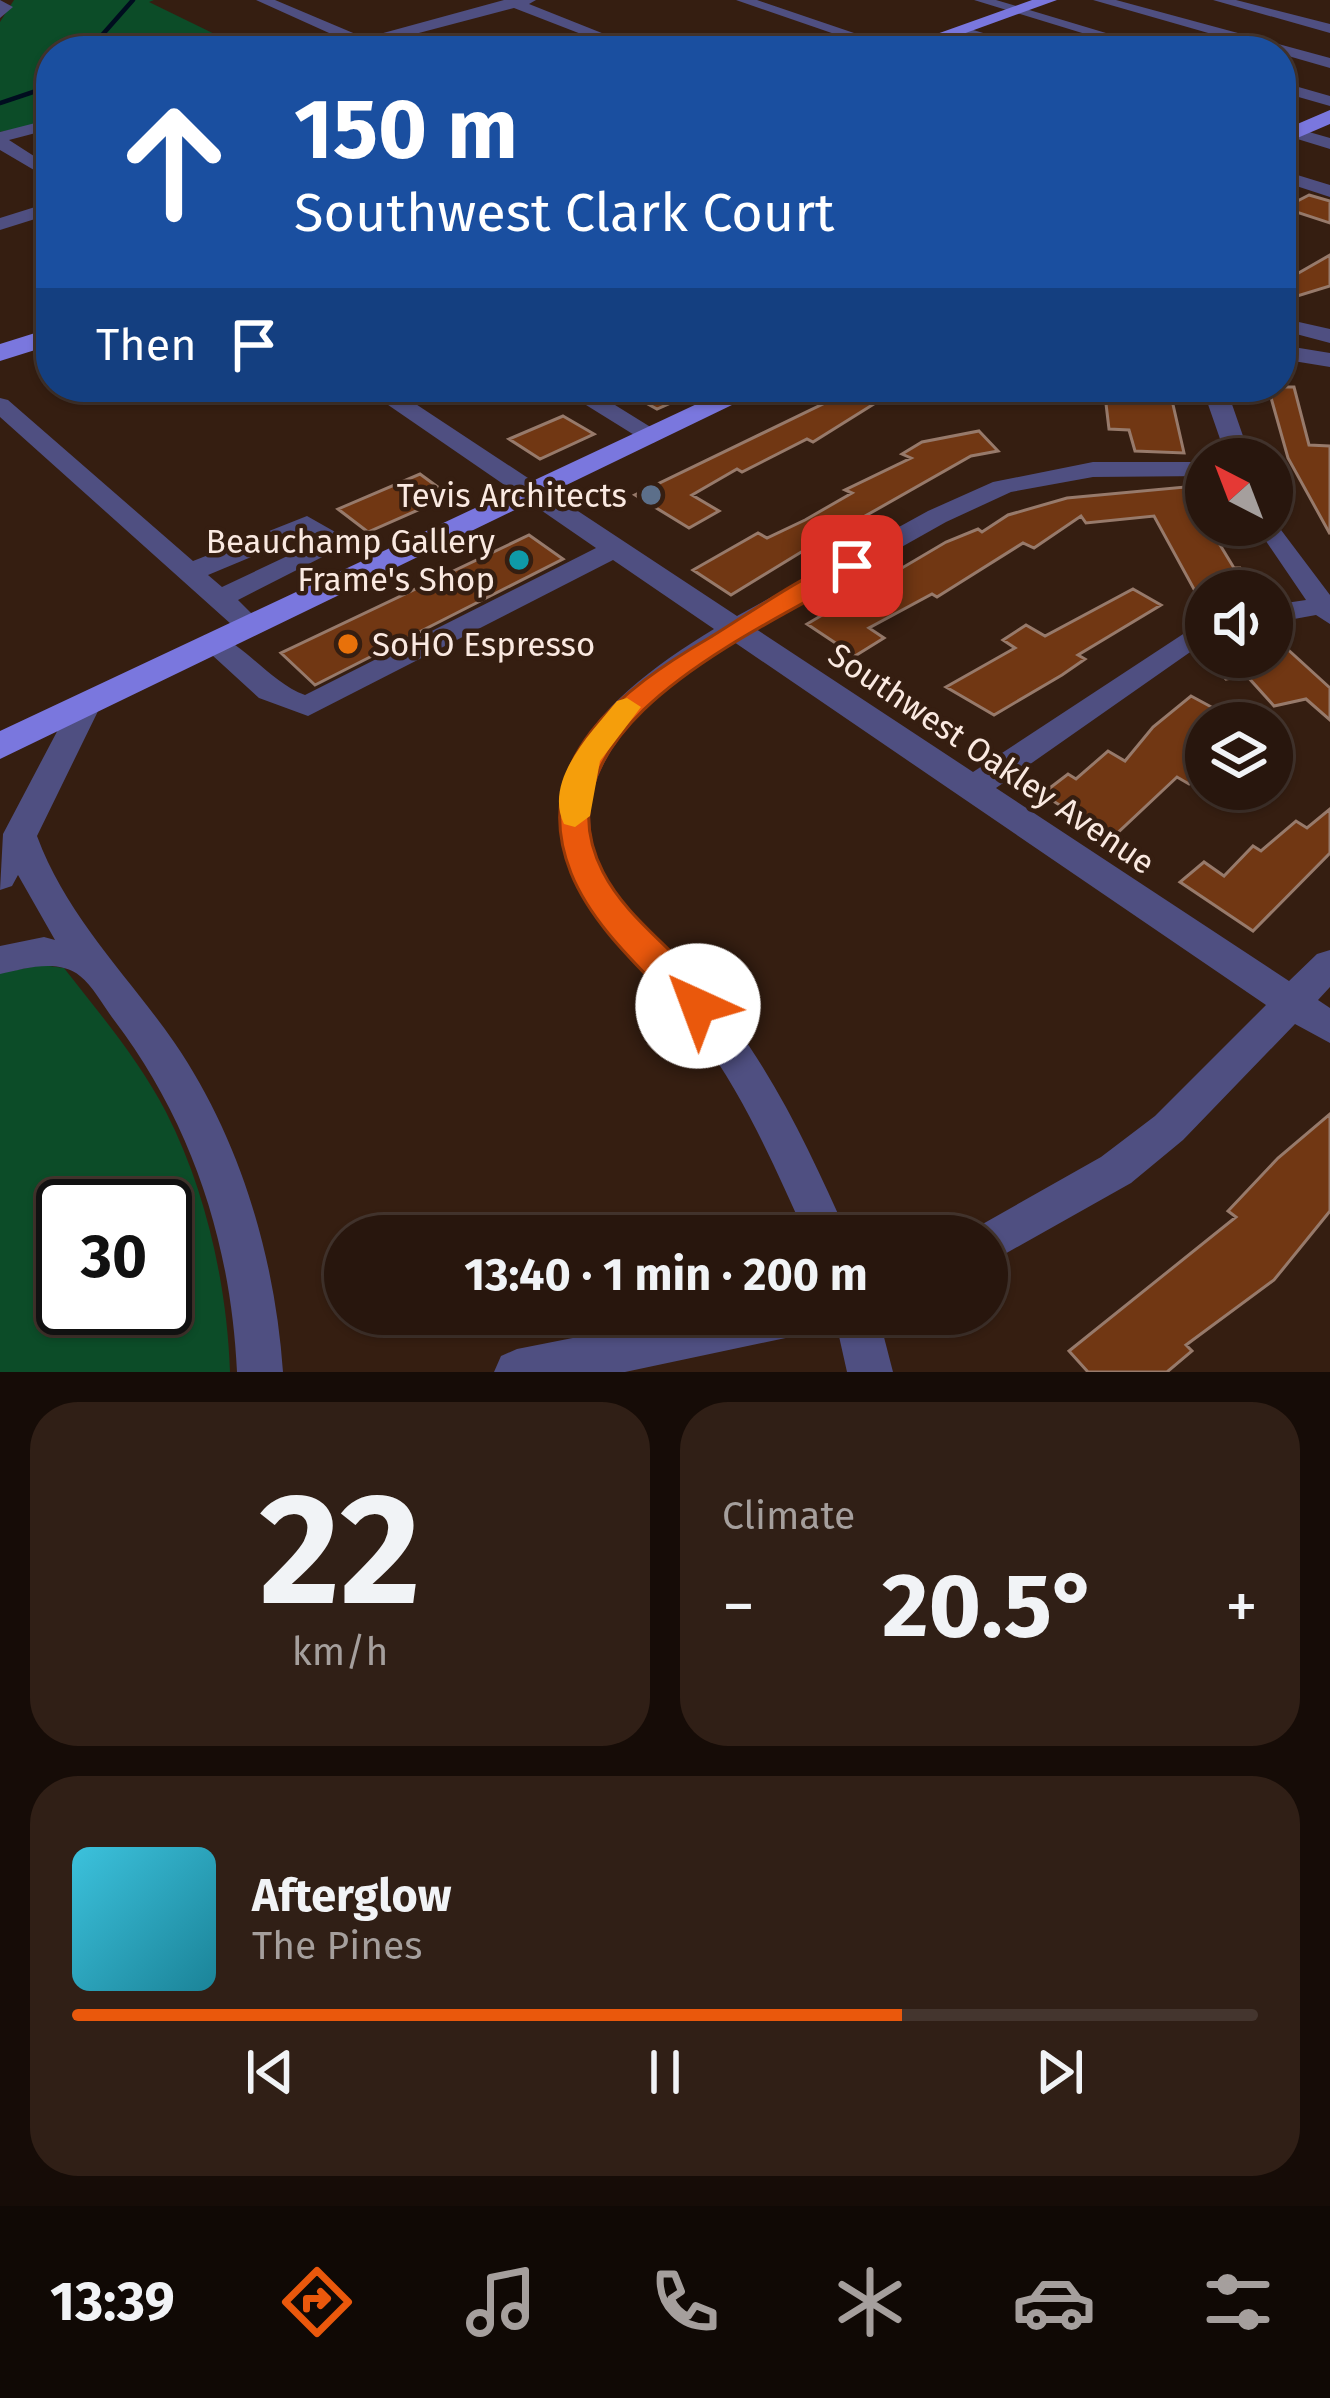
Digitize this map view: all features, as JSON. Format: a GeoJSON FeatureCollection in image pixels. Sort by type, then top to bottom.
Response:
{"type":"FeatureCollection","features":[{"type":"Feature","properties":{"kind":"main road"},"geometry":{"type":"LineString","coordinates":[[942,36],[1049,0]]}},
{"type":"Feature","properties":{"kind":"main road"},"geometry":{"type":"LineString","coordinates":[[1296,130],[1330,116]]}},
{"type":"Feature","properties":{"kind":"main road"},"geometry":{"type":"LineString","coordinates":[[0,353],[36,341]]}},
{"type":"Feature","properties":{"kind":"main road"},"geometry":{"type":"LineString","coordinates":[[0,746],[724,402]]}},
{"type":"Feature","properties":{"kind":"street"},"geometry":{"type":"LineString","coordinates":[[0,0],[6,4],[0,14]]}},
{"type":"Feature","properties":{"kind":"street"},"geometry":{"type":"LineString","coordinates":[[263,0],[347,36]]}},
{"type":"Feature","properties":{"kind":"street"},"geometry":{"type":"LineString","coordinates":[[743,0],[852,36]]}},
{"type":"Feature","properties":{"kind":"street"},"geometry":{"type":"LineString","coordinates":[[981,0],[1107,36]]}},
{"type":"Feature","properties":{"kind":"street"},"geometry":{"type":"LineString","coordinates":[[1100,0],[1231,36]]}},
{"type":"Feature","properties":{"kind":"street"},"geometry":{"type":"LineString","coordinates":[[1220,0],[1330,28]]}},
{"type":"Feature","properties":{"kind":"street"},"geometry":{"type":"LineString","coordinates":[[388,36],[516,1],[603,36]]}},
{"type":"Feature","properties":{"kind":"street"},"geometry":{"type":"LineString","coordinates":[[960,30],[979,36]]}},
{"type":"Feature","properties":{"kind":"street"},"geometry":{"type":"LineString","coordinates":[[1296,54],[1330,63]]}},
{"type":"Feature","properties":{"kind":"street"},"geometry":{"type":"LineString","coordinates":[[1296,91],[1330,101]]}},
{"type":"Feature","properties":{"kind":"street"},"geometry":{"type":"LineString","coordinates":[[0,139],[36,128]]}},
{"type":"Feature","properties":{"kind":"street"},"geometry":{"type":"LineString","coordinates":[[1296,136],[1330,144]]}},
{"type":"Feature","properties":{"kind":"street"},"geometry":{"type":"LineString","coordinates":[[0,139],[36,164]]}},
{"type":"Feature","properties":{"kind":"street"},"geometry":{"type":"LineString","coordinates":[[1296,180],[1330,191]]}},
{"type":"Feature","properties":{"kind":"street"},"geometry":{"type":"LineString","coordinates":[[0,224],[36,213]]}},
{"type":"Feature","properties":{"kind":"street"},"geometry":{"type":"LineString","coordinates":[[1296,354],[1330,360]]}},
{"type":"Feature","properties":{"kind":"street","name":"Southwest Oakley Avenue"},"geometry":{"type":"LineString","coordinates":[[397,402],[1330,1028]]}},
{"type":"Feature","properties":{"kind":"street"},"geometry":{"type":"LineString","coordinates":[[595,402],[653,436]]}},
{"type":"Feature","properties":{"kind":"street"},"geometry":{"type":"LineString","coordinates":[[1219,402],[1232,438]]}},
{"type":"Feature","properties":{"kind":"street"},"geometry":{"type":"LineString","coordinates":[[0,405],[251,628]]}},
{"type":"Feature","properties":{"kind":"street"},"geometry":{"type":"LineString","coordinates":[[817,1215],[749,1076],[698,1006],[601,900],[577,842],[579,778],[603,733],[659,679],[737,630],[1002,487],[1075,470],[1185,469]]}},
{"type":"Feature","properties":{"kind":"street"},"geometry":{"type":"LineString","coordinates":[[189,573],[307,524],[374,569]]}},
{"type":"Feature","properties":{"kind":"street"},"geometry":{"type":"LineString","coordinates":[[218,598],[326,548],[331,537]]}},
{"type":"Feature","properties":{"kind":"street"},"geometry":{"type":"LineString","coordinates":[[1282,546],[1326,610]]}},
{"type":"Feature","properties":{"kind":"street"},"geometry":{"type":"LineString","coordinates":[[214,644],[247,674],[298,705],[308,706],[617,548]]}},
{"type":"Feature","properties":{"kind":"street"},"geometry":{"type":"LineString","coordinates":[[1293,612],[1326,610]]}},
{"type":"Feature","properties":{"kind":"street"},"geometry":{"type":"LineString","coordinates":[[973,788],[1185,642]]}},
{"type":"Feature","properties":{"kind":"street"},"geometry":{"type":"LineString","coordinates":[[0,877],[86,705]]}},
{"type":"Feature","properties":{"kind":"street"},"geometry":{"type":"LineString","coordinates":[[20,834],[40,889],[162,1055],[202,1127],[233,1210],[260,1372]]}},
{"type":"Feature","properties":{"kind":"street"},"geometry":{"type":"LineString","coordinates":[[0,960],[44,951],[94,964]]}},
{"type":"Feature","properties":{"kind":"street"},"geometry":{"type":"LineString","coordinates":[[1008,1232],[1116,1171],[1169,1128],[1330,964]]}},
{"type":"Feature","properties":{"kind":"street"},"geometry":{"type":"LineString","coordinates":[[517,1372],[698,1335]]}},
{"type":"Feature","properties":{"kind":"street"},"geometry":{"type":"LineString","coordinates":[[861,1335],[870,1372]]}},
{"type":"Feature","properties":{"kind":"green space"},"geometry":{"type":"Polygon","coordinates":[[[14,0],[154,0],[149,2],[219,36],[36,36],[36,124],[0,132],[0,22],[14,0]]]}},
{"type":"Feature","properties":{"kind":"green space"},"geometry":{"type":"Polygon","coordinates":[[[42,965],[64,968],[155,1093],[180,1142],[212,1239],[230,1372],[0,1372],[0,973],[42,965]]]}},
{"type":"Feature","properties":{"kind":"building"},"geometry":{"type":"Polygon","coordinates":[[[1309,195],[1330,201],[1330,223],[1296,212],[1296,202],[1309,195]]]}},
{"type":"Feature","properties":{"kind":"building"},"geometry":{"type":"Polygon","coordinates":[[[1330,255],[1330,286],[1296,296],[1296,274],[1330,255]]]}},
{"type":"Feature","properties":{"kind":"building"},"geometry":{"type":"Polygon","coordinates":[[[1296,395],[1309,445],[1330,446],[1330,534],[1293,467],[1293,438],[1282,438],[1272,402],[1296,402],[1296,395]]]}},
{"type":"Feature","properties":{"kind":"building"},"geometry":{"type":"Polygon","coordinates":[[[644,402],[673,402],[657,409],[644,402]]]}},
{"type":"Feature","properties":{"kind":"building"},"geometry":{"type":"Polygon","coordinates":[[[827,402],[877,402],[813,442],[807,439],[742,472],[737,469],[692,495],[719,511],[689,528],[635,495],[827,402]]]}},
{"type":"Feature","properties":{"kind":"building"},"geometry":{"type":"Polygon","coordinates":[[[1106,402],[1172,402],[1184,453],[1135,451],[1129,430],[1109,429],[1106,402]]]}},
{"type":"Feature","properties":{"kind":"building"},"geometry":{"type":"Polygon","coordinates":[[[563,416],[594,434],[540,459],[509,439],[563,416]]]}},
{"type":"Feature","properties":{"kind":"building"},"geometry":{"type":"Polygon","coordinates":[[[979,431],[998,451],[971,456],[867,515],[873,518],[847,533],[839,529],[731,595],[693,570],[758,533],[767,538],[805,520],[852,493],[845,490],[911,458],[902,454],[922,442],[979,431]]]}},
{"type":"Feature","properties":{"kind":"building"},"geometry":{"type":"Polygon","coordinates":[[[420,474],[450,496],[368,532],[338,509],[420,474]]]}},
{"type":"Feature","properties":{"kind":"building"},"geometry":{"type":"Polygon","coordinates":[[[1185,487],[1185,546],[1221,546],[1234,568],[1241,570],[1185,573],[1154,516],[1086,523],[1081,516],[1034,548],[1023,543],[937,597],[932,594],[869,628],[884,638],[855,656],[807,624],[946,542],[978,529],[982,532],[1008,515],[1067,498],[1185,487]]]}},
{"type":"Feature","properties":{"kind":"building"},"geometry":{"type":"Polygon","coordinates":[[[529,535],[563,559],[315,685],[281,653],[529,535]]]}},
{"type":"Feature","properties":{"kind":"building"},"geometry":{"type":"Polygon","coordinates":[[[1133,589],[1161,605],[1078,655],[1085,659],[1062,675],[994,715],[946,687],[1015,648],[1003,640],[1026,625],[1045,636],[1133,589]]]}},
{"type":"Feature","properties":{"kind":"building"},"geometry":{"type":"Polygon","coordinates":[[[1293,654],[1330,688],[1330,720],[1306,699],[1270,702],[1249,678],[1293,678],[1293,654]]]}},
{"type":"Feature","properties":{"kind":"building"},"geometry":{"type":"Polygon","coordinates":[[[1191,696],[1202,702],[1185,702],[1185,782],[1177,777],[1112,838],[1042,794],[1068,774],[1076,779],[1108,751],[1125,761],[1153,727],[1191,696]]]}},
{"type":"Feature","properties":{"kind":"building"},"geometry":{"type":"Polygon","coordinates":[[[1330,809],[1330,853],[1253,931],[1180,882],[1204,862],[1224,876],[1253,846],[1261,851],[1296,821],[1307,828],[1330,809]]]}},
{"type":"Feature","properties":{"kind":"building"},"geometry":{"type":"Polygon","coordinates":[[[1330,1114],[1330,1211],[1274,1280],[1186,1345],[1192,1351],[1167,1372],[1088,1372],[1069,1351],[1236,1217],[1228,1211],[1278,1158],[1330,1114]]]}},
{"type":"Feature","properties":{"kind":"waterway"},"geometry":{"type":"LineString","coordinates":[[101,36],[133,0]]}},
{"type":"Feature","properties":{"kind":"waterway"},"geometry":{"type":"LineString","coordinates":[[0,103],[36,91]]}},
{"type":"Feature","properties":{"kind":"slow traffic"},"geometry":{"type":"LineString","coordinates":[[575,816],[579,778],[587,758],[627,707]]}},
{"type":"Feature","properties":{"kind":"place","name":"Tevis Architects"},"geometry":{"type":"Point","coordinates":[651,495]}},
{"type":"Feature","properties":{"kind":"place","name":"Beauchamp Gallery Frame's Shop"},"geometry":{"type":"Point","coordinates":[519,560]}},
{"type":"Feature","properties":{"kind":"place","name":"SoHO Espresso"},"geometry":{"type":"Point","coordinates":[348,644]}},
{"type":"Feature","properties":{"kind":"route"},"geometry":{"type":"LineString","coordinates":[[698,1006],[624,928],[586,872],[574,814],[579,778],[603,733],[659,679],[852,566]]}}]}
